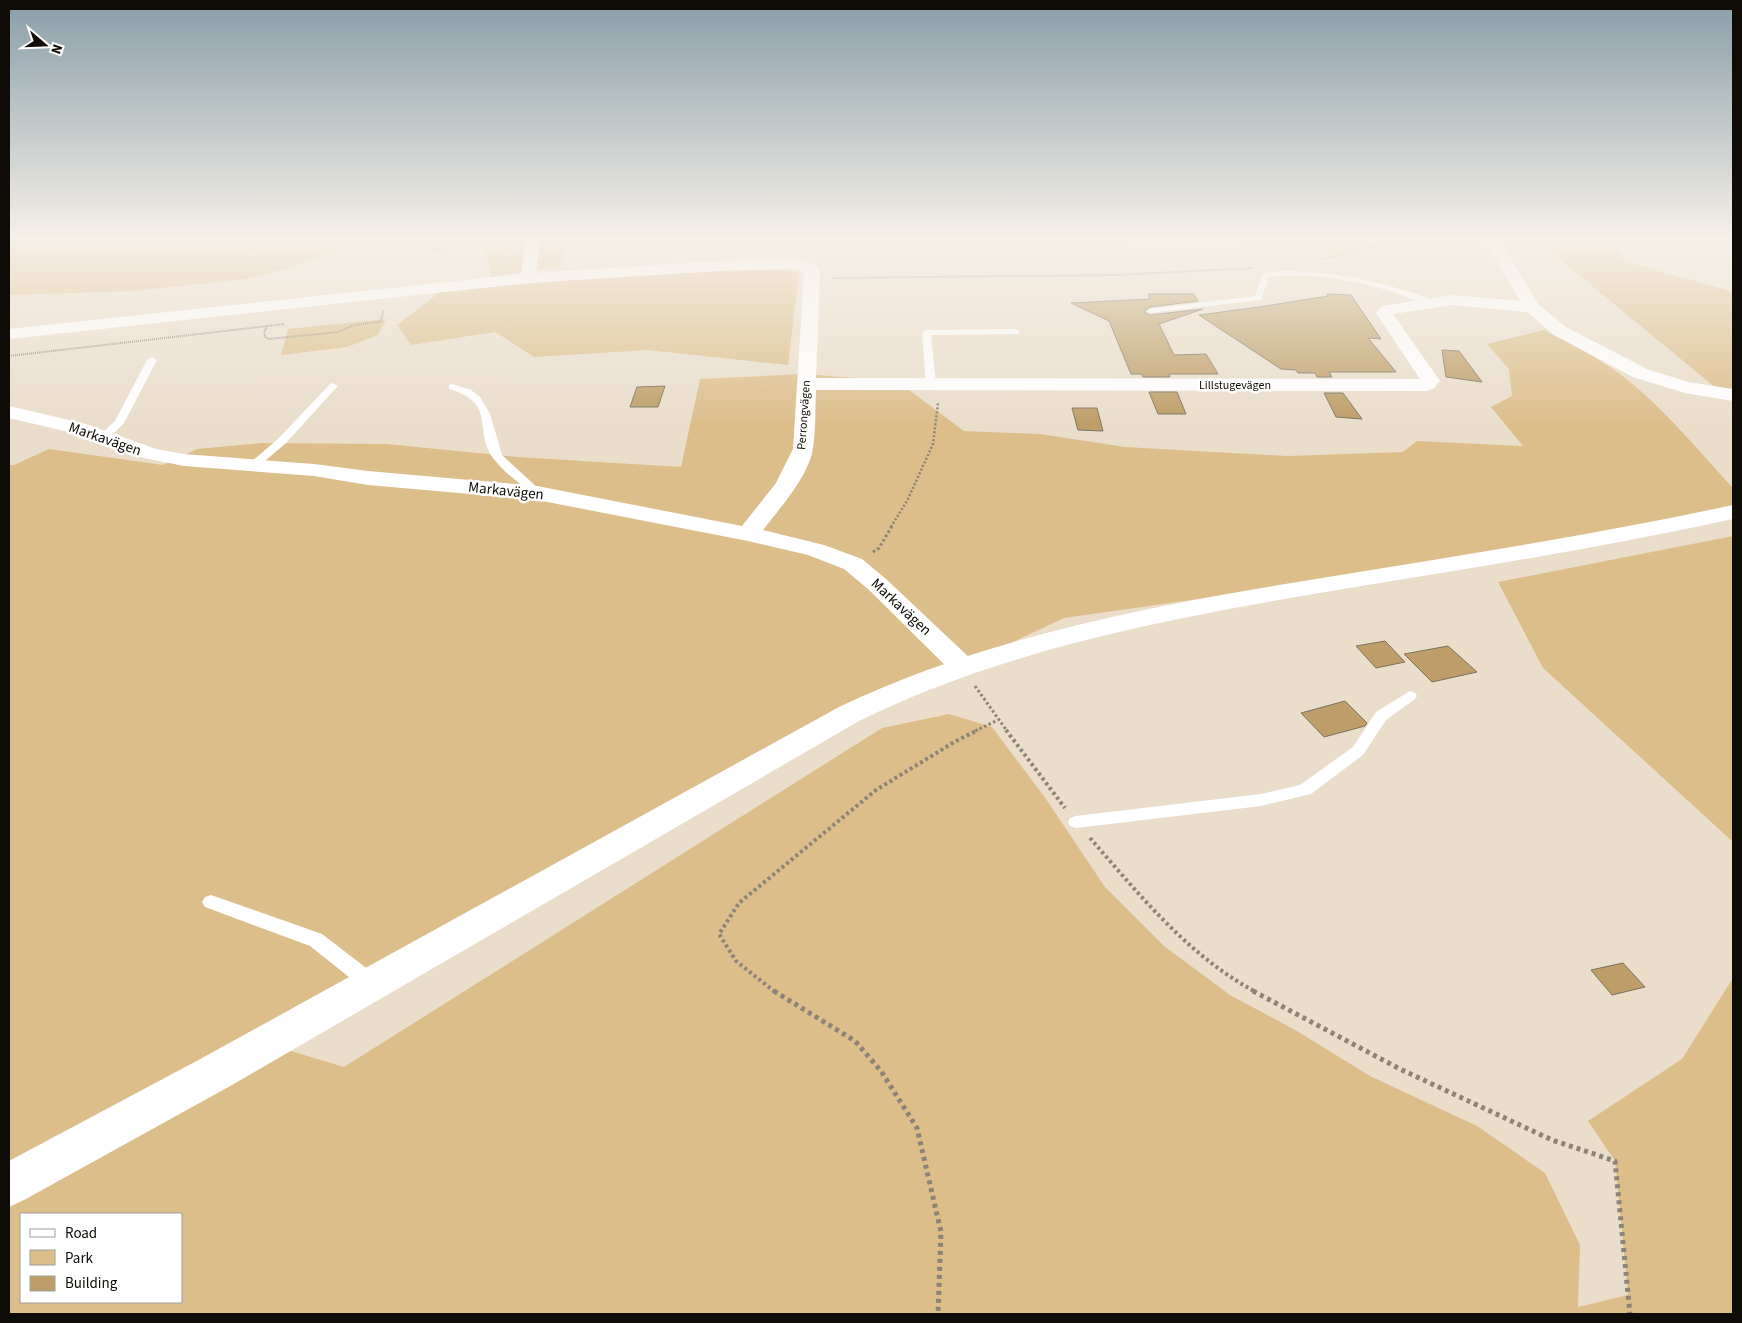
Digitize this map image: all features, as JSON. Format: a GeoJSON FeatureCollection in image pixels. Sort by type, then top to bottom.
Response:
{"type":"FeatureCollection","features":[{"type":"Feature","properties":{"kind":"street"},"geometry":{"type":"LineString","coordinates":[[9,334],[317,301]]}},
{"type":"Feature","properties":{"kind":"street","name":"Perrongvägen"},"geometry":{"type":"LineString","coordinates":[[748,534],[785,485],[799,463],[803,449],[811,301]]}},
{"type":"Feature","properties":{"kind":"street","name":"Lillstugevägen"},"geometry":{"type":"LineString","coordinates":[[806,384],[1426,385],[1431,381],[1384,313],[1388,310],[1448,301]]}},
{"type":"Feature","properties":{"kind":"street","name":"Lillstugevägen"},"geometry":{"type":"LineString","coordinates":[[1463,301],[1532,306]]}},
{"type":"Feature","properties":{"kind":"street"},"geometry":{"type":"LineString","coordinates":[[1529,301],[1532,306],[1560,331],[1640,373],[1685,387],[1733,395]]}},
{"type":"Feature","properties":{"kind":"street","name":"Markavägen"},"geometry":{"type":"LineString","coordinates":[[9,412],[79,428],[130,448],[159,456],[214,464],[254,465],[368,478],[537,493],[748,534],[816,550],[853,564],[877,584],[962,666]]}},
{"type":"Feature","properties":{"kind":"street"},"geometry":{"type":"LineString","coordinates":[[9,1185],[218,1071],[849,714],[906,687],[962,666],[1036,644],[1147,617],[1272,593],[1579,542],[1733,512]]}},
{"type":"Feature","properties":{"kind":"lane"},"geometry":{"type":"LineString","coordinates":[[1150,311],[1235,301]]}},
{"type":"Feature","properties":{"kind":"lane"},"geometry":{"type":"LineString","coordinates":[[1426,301],[1431,303]]}},
{"type":"Feature","properties":{"kind":"lane"},"geometry":{"type":"LineString","coordinates":[[931,384],[926,334],[929,332],[1016,332]]}},
{"type":"Feature","properties":{"kind":"lane"},"geometry":{"type":"LineString","coordinates":[[104,437],[119,424],[152,360]]}},
{"type":"Feature","properties":{"kind":"lane"},"geometry":{"type":"LineString","coordinates":[[254,465],[282,441],[334,386]]}},
{"type":"Feature","properties":{"kind":"lane"},"geometry":{"type":"LineString","coordinates":[[452,387],[470,393],[477,399],[485,412],[496,454],[502,462],[537,493]]}},
{"type":"Feature","properties":{"kind":"lane"},"geometry":{"type":"LineString","coordinates":[[1076,822],[1261,800],[1305,790],[1358,752],[1381,716],[1410,696]]}},
{"type":"Feature","properties":{"kind":"lane"},"geometry":{"type":"LineString","coordinates":[[211,902],[316,940],[372,984]]}},
{"type":"Feature","properties":{"kind":"path"},"geometry":{"type":"LineString","coordinates":[[267,326],[264,333],[265,337],[269,339],[338,332],[354,325],[380,322],[384,311],[375,312]]}},
{"type":"Feature","properties":{"kind":"path"},"geometry":{"type":"LineString","coordinates":[[9,356],[285,324]]}},
{"type":"Feature","properties":{"kind":"path"},"geometry":{"type":"LineString","coordinates":[[867,556],[879,548],[908,499],[933,444],[939,396],[931,384]]}},
{"type":"Feature","properties":{"kind":"path"},"geometry":{"type":"LineString","coordinates":[[962,666],[998,720],[1076,822],[1165,923],[1235,981],[1400,1069],[1552,1140],[1615,1161],[1630,1314]]}},
{"type":"Feature","properties":{"kind":"path"},"geometry":{"type":"LineString","coordinates":[[938,1314],[941,1232],[917,1128],[881,1071],[855,1041],[783,998],[736,961],[719,934],[739,903],[876,790],[956,741],[998,720]]}},
{"type":"Feature","properties":{"kind":"green space"},"geometry":{"type":"Polygon","coordinates":[[[429,301],[796,301],[788,365],[648,350],[534,357],[495,332],[411,345],[397,325],[429,301]]]}},
{"type":"Feature","properties":{"kind":"green space"},"geometry":{"type":"Polygon","coordinates":[[[1610,301],[1733,301],[1733,402],[1610,301]]]}},
{"type":"Feature","properties":{"kind":"green space"},"geometry":{"type":"Polygon","coordinates":[[[386,319],[378,335],[347,347],[281,355],[288,329],[386,319]]]}},
{"type":"Feature","properties":{"kind":"green space"},"geometry":{"type":"Polygon","coordinates":[[[1544,330],[1583,350],[1620,374],[1665,414],[1733,488],[1733,508],[1598,536],[1324,581],[1064,618],[962,666],[908,686],[258,1041],[344,1067],[882,728],[949,714],[992,727],[1046,799],[1105,887],[1164,946],[1230,995],[1297,1031],[1370,1076],[1477,1126],[1545,1173],[1580,1245],[1578,1307],[1628,1295],[1615,1161],[1588,1121],[1682,1059],[1733,978],[1733,1314],[9,1314],[9,465],[14,465],[49,449],[163,465],[197,449],[261,443],[387,444],[518,457],[681,467],[700,379],[803,374],[897,381],[964,431],[1040,434],[1125,447],[1287,456],[1403,452],[1417,441],[1523,446],[1491,407],[1512,396],[1509,369],[1487,344],[1544,330]]]}},
{"type":"Feature","properties":{"kind":"green space"},"geometry":{"type":"Polygon","coordinates":[[[1733,536],[1733,842],[1543,668],[1498,582],[1733,536]]]}},
{"type":"Feature","properties":{"kind":"building"},"geometry":{"type":"Polygon","coordinates":[[[1198,301],[1150,307],[1144,312],[1150,315],[1203,309],[1159,324],[1174,355],[1206,354],[1218,374],[1169,374],[1170,377],[1143,377],[1142,374],[1131,374],[1109,321],[1071,303],[1198,301]]]}},
{"type":"Feature","properties":{"kind":"building"},"geometry":{"type":"Polygon","coordinates":[[[1298,301],[1355,301],[1381,339],[1368,338],[1396,372],[1329,372],[1332,377],[1317,377],[1315,373],[1298,373],[1296,370],[1281,369],[1199,315],[1298,301]]]}},
{"type":"Feature","properties":{"kind":"building"},"geometry":{"type":"Polygon","coordinates":[[[1442,350],[1459,351],[1482,382],[1446,377],[1442,350]]]}},
{"type":"Feature","properties":{"kind":"building"},"geometry":{"type":"Polygon","coordinates":[[[665,386],[658,407],[630,407],[637,387],[665,386]]]}},
{"type":"Feature","properties":{"kind":"building"},"geometry":{"type":"Polygon","coordinates":[[[1149,392],[1177,392],[1186,414],[1158,414],[1149,392]]]}},
{"type":"Feature","properties":{"kind":"building"},"geometry":{"type":"Polygon","coordinates":[[[1324,393],[1343,393],[1362,419],[1336,417],[1324,393]]]}},
{"type":"Feature","properties":{"kind":"building"},"geometry":{"type":"Polygon","coordinates":[[[1072,408],[1097,408],[1103,431],[1078,430],[1072,408]]]}},
{"type":"Feature","properties":{"kind":"building"},"geometry":{"type":"Polygon","coordinates":[[[1385,641],[1405,662],[1376,668],[1356,646],[1385,641]]]}},
{"type":"Feature","properties":{"kind":"building"},"geometry":{"type":"Polygon","coordinates":[[[1448,646],[1477,672],[1432,682],[1404,654],[1448,646]]]}},
{"type":"Feature","properties":{"kind":"building"},"geometry":{"type":"Polygon","coordinates":[[[1345,701],[1367,723],[1365,726],[1324,737],[1301,713],[1345,701]]]}},
{"type":"Feature","properties":{"kind":"building"},"geometry":{"type":"Polygon","coordinates":[[[1623,963],[1645,987],[1612,995],[1591,970],[1623,963]]]}}]}
